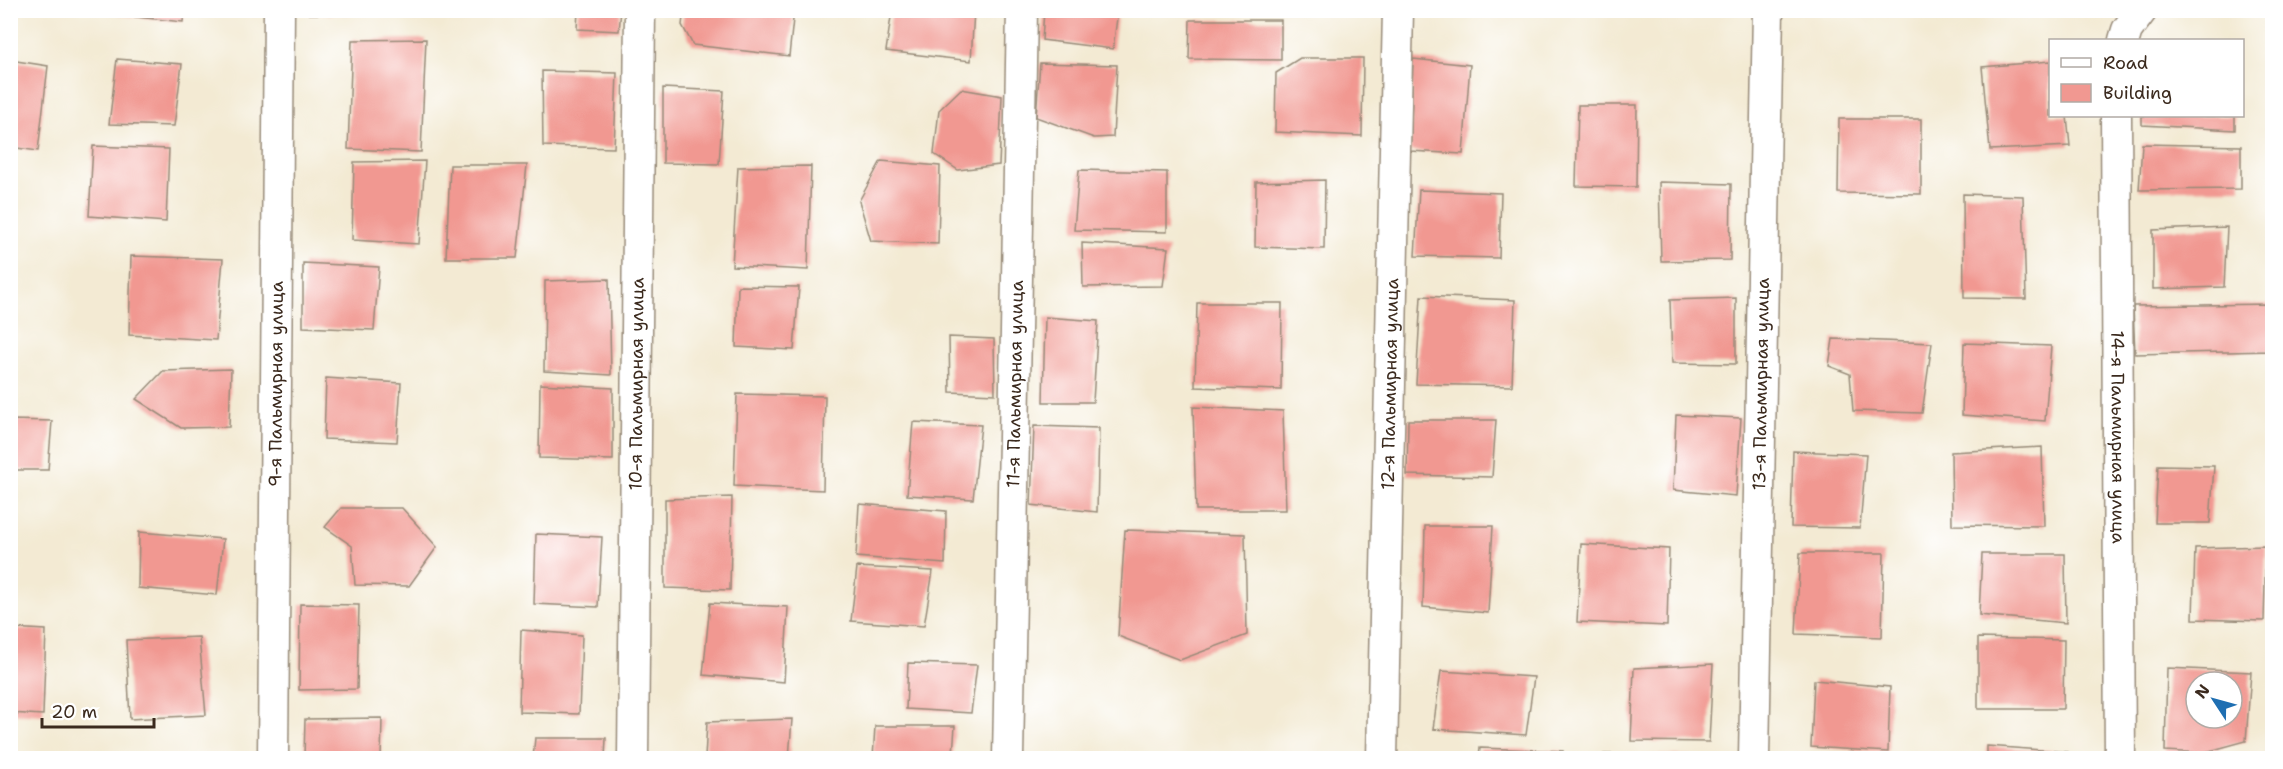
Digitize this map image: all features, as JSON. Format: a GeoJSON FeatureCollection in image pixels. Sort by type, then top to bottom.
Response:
{"type":"FeatureCollection","features":[{"type":"Feature","properties":{"kind":"street","name":"9-я Пальмирная улица"},"geometry":{"type":"LineString","coordinates":[[273,759],[279,10]]}},
{"type":"Feature","properties":{"kind":"street","name":"10-я Пальмирная улица"},"geometry":{"type":"LineString","coordinates":[[633,759],[640,10]]}},
{"type":"Feature","properties":{"kind":"street","name":"11-я Пальмирная улица"},"geometry":{"type":"LineString","coordinates":[[1008,759],[1022,10]]}},
{"type":"Feature","properties":{"kind":"street","name":"12-я Пальмирная улица"},"geometry":{"type":"LineString","coordinates":[[1382,759],[1398,10]]}},
{"type":"Feature","properties":{"kind":"street","name":"13-я Пальмирная улица"},"geometry":{"type":"LineString","coordinates":[[1754,759],[1768,10]]}},
{"type":"Feature","properties":{"kind":"street"},"geometry":{"type":"LineString","coordinates":[[2124,39],[2127,30],[2142,10]]}},
{"type":"Feature","properties":{"kind":"street","name":"14-я Пальмирная улица"},"geometry":{"type":"LineString","coordinates":[[2116,117],[2120,759]]}},
{"type":"Feature","properties":{"kind":"building"},"geometry":{"type":"Polygon","coordinates":[[[118,10],[184,10],[183,22],[118,15],[118,10]]]}},
{"type":"Feature","properties":{"kind":"building"},"geometry":{"type":"Polygon","coordinates":[[[309,10],[371,10],[371,14],[309,14],[309,10]]]}},
{"type":"Feature","properties":{"kind":"building"},"geometry":{"type":"Polygon","coordinates":[[[578,10],[621,10],[619,31],[577,29],[578,10]]]}},
{"type":"Feature","properties":{"kind":"building"},"geometry":{"type":"Polygon","coordinates":[[[684,10],[794,10],[789,56],[693,45],[682,25],[684,10]]]}},
{"type":"Feature","properties":{"kind":"building"},"geometry":{"type":"Polygon","coordinates":[[[892,10],[974,10],[971,61],[886,51],[892,10]]]}},
{"type":"Feature","properties":{"kind":"building"},"geometry":{"type":"Polygon","coordinates":[[[1044,10],[1118,10],[1113,49],[1042,40],[1044,10]]]}},
{"type":"Feature","properties":{"kind":"building"},"geometry":{"type":"Polygon","coordinates":[[[1190,20],[1281,20],[1281,60],[1189,59],[1190,20]]]}},
{"type":"Feature","properties":{"kind":"building"},"geometry":{"type":"Polygon","coordinates":[[[426,39],[421,152],[348,149],[352,40],[426,39]]]}},
{"type":"Feature","properties":{"kind":"building"},"geometry":{"type":"Polygon","coordinates":[[[1300,58],[1363,58],[1362,136],[1275,132],[1276,73],[1300,58]]]}},
{"type":"Feature","properties":{"kind":"building"},"geometry":{"type":"Polygon","coordinates":[[[117,59],[182,64],[174,126],[109,124],[117,59]]]}},
{"type":"Feature","properties":{"kind":"building"},"geometry":{"type":"Polygon","coordinates":[[[1413,59],[1470,65],[1463,154],[1410,151],[1413,59]]]}},
{"type":"Feature","properties":{"kind":"building"},"geometry":{"type":"Polygon","coordinates":[[[10,60],[48,66],[38,151],[10,147],[10,60]]]}},
{"type":"Feature","properties":{"kind":"building"},"geometry":{"type":"Polygon","coordinates":[[[2049,61],[2049,117],[2067,117],[2070,146],[1990,150],[1982,67],[2049,61]]]}},
{"type":"Feature","properties":{"kind":"building"},"geometry":{"type":"Polygon","coordinates":[[[1040,63],[1117,65],[1113,137],[1094,138],[1036,117],[1040,63]]]}},
{"type":"Feature","properties":{"kind":"building"},"geometry":{"type":"Polygon","coordinates":[[[542,71],[617,73],[614,148],[543,146],[542,71]]]}},
{"type":"Feature","properties":{"kind":"building"},"geometry":{"type":"Polygon","coordinates":[[[663,88],[724,91],[719,164],[663,163],[663,88]]]}},
{"type":"Feature","properties":{"kind":"building"},"geometry":{"type":"Polygon","coordinates":[[[961,89],[1002,96],[999,165],[958,170],[934,154],[939,110],[961,89]]]}},
{"type":"Feature","properties":{"kind":"building"},"geometry":{"type":"Polygon","coordinates":[[[1578,105],[1637,105],[1636,187],[1576,186],[1578,105]]]}},
{"type":"Feature","properties":{"kind":"building"},"geometry":{"type":"Polygon","coordinates":[[[2142,117],[2235,117],[2235,130],[2142,125],[2142,117]]]}},
{"type":"Feature","properties":{"kind":"building"},"geometry":{"type":"Polygon","coordinates":[[[1839,119],[1921,119],[1921,194],[1838,193],[1839,119]]]}},
{"type":"Feature","properties":{"kind":"building"},"geometry":{"type":"Polygon","coordinates":[[[2142,144],[2241,146],[2241,189],[2139,190],[2142,144]]]}},
{"type":"Feature","properties":{"kind":"building"},"geometry":{"type":"Polygon","coordinates":[[[93,146],[169,149],[166,222],[89,216],[93,146]]]}},
{"type":"Feature","properties":{"kind":"building"},"geometry":{"type":"Polygon","coordinates":[[[425,161],[419,244],[352,240],[354,162],[425,161]]]}},
{"type":"Feature","properties":{"kind":"building"},"geometry":{"type":"Polygon","coordinates":[[[881,161],[940,166],[938,244],[871,241],[859,201],[881,161]]]}},
{"type":"Feature","properties":{"kind":"building"},"geometry":{"type":"Polygon","coordinates":[[[450,165],[527,165],[517,258],[446,258],[450,165]]]}},
{"type":"Feature","properties":{"kind":"building"},"geometry":{"type":"Polygon","coordinates":[[[811,166],[808,270],[732,266],[738,167],[811,166]]]}},
{"type":"Feature","properties":{"kind":"building"},"geometry":{"type":"Polygon","coordinates":[[[1079,170],[1167,172],[1167,232],[1074,230],[1079,170]]]}},
{"type":"Feature","properties":{"kind":"building"},"geometry":{"type":"Polygon","coordinates":[[[1325,180],[1324,249],[1255,247],[1256,182],[1325,180]]]}},
{"type":"Feature","properties":{"kind":"building"},"geometry":{"type":"Polygon","coordinates":[[[1659,182],[1731,184],[1730,260],[1661,261],[1659,182]]]}},
{"type":"Feature","properties":{"kind":"building"},"geometry":{"type":"Polygon","coordinates":[[[1419,190],[1501,193],[1499,258],[1415,256],[1419,190]]]}},
{"type":"Feature","properties":{"kind":"building"},"geometry":{"type":"Polygon","coordinates":[[[1963,194],[2023,196],[2026,299],[1964,298],[1963,194]]]}},
{"type":"Feature","properties":{"kind":"building"},"geometry":{"type":"Polygon","coordinates":[[[2227,227],[2224,287],[2153,289],[2153,230],[2227,227]]]}},
{"type":"Feature","properties":{"kind":"building"},"geometry":{"type":"Polygon","coordinates":[[[1082,243],[1168,248],[1163,286],[1083,287],[1082,243]]]}},
{"type":"Feature","properties":{"kind":"building"},"geometry":{"type":"Polygon","coordinates":[[[131,256],[223,259],[216,340],[129,335],[131,256]]]}},
{"type":"Feature","properties":{"kind":"building"},"geometry":{"type":"Polygon","coordinates":[[[303,263],[379,267],[374,330],[303,327],[303,263]]]}},
{"type":"Feature","properties":{"kind":"building"},"geometry":{"type":"Polygon","coordinates":[[[609,279],[611,375],[544,371],[545,281],[609,279]]]}},
{"type":"Feature","properties":{"kind":"building"},"geometry":{"type":"Polygon","coordinates":[[[738,286],[799,287],[794,350],[736,347],[738,286]]]}},
{"type":"Feature","properties":{"kind":"building"},"geometry":{"type":"Polygon","coordinates":[[[1421,296],[1515,300],[1512,386],[1416,384],[1421,296]]]}},
{"type":"Feature","properties":{"kind":"building"},"geometry":{"type":"Polygon","coordinates":[[[1736,298],[1736,364],[1672,363],[1670,300],[1736,298]]]}},
{"type":"Feature","properties":{"kind":"building"},"geometry":{"type":"Polygon","coordinates":[[[1197,303],[1282,303],[1281,390],[1195,387],[1197,303]]]}},
{"type":"Feature","properties":{"kind":"building"},"geometry":{"type":"Polygon","coordinates":[[[2272,304],[2272,351],[2135,354],[2133,306],[2272,304]]]}},
{"type":"Feature","properties":{"kind":"building"},"geometry":{"type":"Polygon","coordinates":[[[1045,317],[1098,321],[1093,402],[1043,402],[1045,317]]]}},
{"type":"Feature","properties":{"kind":"building"},"geometry":{"type":"Polygon","coordinates":[[[949,337],[994,339],[995,394],[950,392],[949,337]]]}},
{"type":"Feature","properties":{"kind":"building"},"geometry":{"type":"Polygon","coordinates":[[[1833,339],[1932,343],[1922,413],[1853,411],[1850,374],[1829,366],[1833,339]]]}},
{"type":"Feature","properties":{"kind":"building"},"geometry":{"type":"Polygon","coordinates":[[[1964,343],[2051,346],[2045,421],[1962,415],[1964,343]]]}},
{"type":"Feature","properties":{"kind":"building"},"geometry":{"type":"Polygon","coordinates":[[[231,369],[229,427],[181,428],[136,399],[163,371],[231,369]]]}},
{"type":"Feature","properties":{"kind":"building"},"geometry":{"type":"Polygon","coordinates":[[[326,378],[401,383],[397,442],[324,439],[326,378]]]}},
{"type":"Feature","properties":{"kind":"building"},"geometry":{"type":"Polygon","coordinates":[[[540,384],[613,388],[613,460],[539,458],[540,384]]]}},
{"type":"Feature","properties":{"kind":"building"},"geometry":{"type":"Polygon","coordinates":[[[737,394],[825,396],[823,490],[734,486],[737,394]]]}},
{"type":"Feature","properties":{"kind":"building"},"geometry":{"type":"Polygon","coordinates":[[[1193,407],[1283,411],[1286,510],[1196,510],[1193,407]]]}},
{"type":"Feature","properties":{"kind":"building"},"geometry":{"type":"Polygon","coordinates":[[[1676,415],[1741,418],[1736,496],[1673,490],[1676,415]]]}},
{"type":"Feature","properties":{"kind":"building"},"geometry":{"type":"Polygon","coordinates":[[[10,420],[52,421],[48,470],[10,470],[10,420]]]}},
{"type":"Feature","properties":{"kind":"building"},"geometry":{"type":"Polygon","coordinates":[[[1408,420],[1496,420],[1492,477],[1407,475],[1408,420]]]}},
{"type":"Feature","properties":{"kind":"building"},"geometry":{"type":"Polygon","coordinates":[[[913,422],[981,425],[973,499],[907,495],[913,422]]]}},
{"type":"Feature","properties":{"kind":"building"},"geometry":{"type":"Polygon","coordinates":[[[1034,426],[1099,428],[1097,512],[1031,505],[1034,426]]]}},
{"type":"Feature","properties":{"kind":"building"},"geometry":{"type":"Polygon","coordinates":[[[2042,447],[2044,526],[1952,525],[1951,452],[2042,447]]]}},
{"type":"Feature","properties":{"kind":"building"},"geometry":{"type":"Polygon","coordinates":[[[1793,451],[1866,454],[1860,528],[1791,527],[1793,451]]]}},
{"type":"Feature","properties":{"kind":"building"},"geometry":{"type":"Polygon","coordinates":[[[2158,465],[2214,466],[2210,523],[2155,523],[2158,465]]]}},
{"type":"Feature","properties":{"kind":"building"},"geometry":{"type":"Polygon","coordinates":[[[10,487],[15,487],[12,525],[10,525],[10,487]]]}},
{"type":"Feature","properties":{"kind":"building"},"geometry":{"type":"Polygon","coordinates":[[[732,497],[730,590],[665,588],[665,499],[732,497]]]}},
{"type":"Feature","properties":{"kind":"building"},"geometry":{"type":"Polygon","coordinates":[[[859,504],[946,511],[945,564],[856,557],[859,504]]]}},
{"type":"Feature","properties":{"kind":"building"},"geometry":{"type":"Polygon","coordinates":[[[341,508],[402,508],[437,547],[409,586],[355,585],[352,546],[325,527],[341,508]]]}},
{"type":"Feature","properties":{"kind":"building"},"geometry":{"type":"Polygon","coordinates":[[[1425,526],[1493,526],[1488,613],[1423,607],[1425,526]]]}},
{"type":"Feature","properties":{"kind":"building"},"geometry":{"type":"Polygon","coordinates":[[[1125,530],[1245,534],[1247,635],[1180,660],[1118,636],[1125,530]]]}},
{"type":"Feature","properties":{"kind":"building"},"geometry":{"type":"Polygon","coordinates":[[[139,532],[223,539],[217,595],[138,588],[139,532]]]}},
{"type":"Feature","properties":{"kind":"building"},"geometry":{"type":"Polygon","coordinates":[[[536,534],[602,537],[598,607],[534,604],[536,534]]]}},
{"type":"Feature","properties":{"kind":"building"},"geometry":{"type":"Polygon","coordinates":[[[1581,544],[1669,549],[1667,626],[1577,622],[1581,544]]]}},
{"type":"Feature","properties":{"kind":"building"},"geometry":{"type":"Polygon","coordinates":[[[2266,546],[2264,621],[2193,619],[2195,548],[2266,546]]]}},
{"type":"Feature","properties":{"kind":"building"},"geometry":{"type":"Polygon","coordinates":[[[1800,553],[1884,553],[1882,637],[1796,634],[1800,553]]]}},
{"type":"Feature","properties":{"kind":"building"},"geometry":{"type":"Polygon","coordinates":[[[1982,554],[2065,554],[2066,623],[1979,615],[1982,554]]]}},
{"type":"Feature","properties":{"kind":"building"},"geometry":{"type":"Polygon","coordinates":[[[857,567],[933,571],[924,626],[851,621],[857,567]]]}},
{"type":"Feature","properties":{"kind":"building"},"geometry":{"type":"Polygon","coordinates":[[[710,603],[788,607],[784,682],[703,675],[710,603]]]}},
{"type":"Feature","properties":{"kind":"building"},"geometry":{"type":"Polygon","coordinates":[[[300,604],[359,605],[357,689],[299,690],[300,604]]]}},
{"type":"Feature","properties":{"kind":"building"},"geometry":{"type":"Polygon","coordinates":[[[10,628],[46,630],[43,715],[10,713],[10,628]]]}},
{"type":"Feature","properties":{"kind":"building"},"geometry":{"type":"Polygon","coordinates":[[[521,630],[582,635],[579,714],[519,712],[521,630]]]}},
{"type":"Feature","properties":{"kind":"building"},"geometry":{"type":"Polygon","coordinates":[[[199,637],[206,715],[130,719],[126,640],[199,637]]]}},
{"type":"Feature","properties":{"kind":"building"},"geometry":{"type":"Polygon","coordinates":[[[1978,638],[2064,640],[2063,709],[1978,709],[1978,638]]]}},
{"type":"Feature","properties":{"kind":"building"},"geometry":{"type":"Polygon","coordinates":[[[908,663],[977,665],[971,713],[906,709],[908,663]]]}},
{"type":"Feature","properties":{"kind":"building"},"geometry":{"type":"Polygon","coordinates":[[[1713,664],[1709,742],[1631,741],[1634,668],[1713,664]]]}},
{"type":"Feature","properties":{"kind":"building"},"geometry":{"type":"Polygon","coordinates":[[[2167,668],[2209,670],[2184,670],[2184,730],[2244,730],[2244,672],[2251,672],[2246,741],[2202,753],[2165,751],[2167,668]]]}},
{"type":"Feature","properties":{"kind":"building"},"geometry":{"type":"Polygon","coordinates":[[[1441,671],[1534,677],[1526,735],[1433,729],[1441,671]]]}},
{"type":"Feature","properties":{"kind":"building"},"geometry":{"type":"Polygon","coordinates":[[[1814,680],[1890,687],[1888,752],[1811,747],[1814,680]]]}},
{"type":"Feature","properties":{"kind":"building"},"geometry":{"type":"Polygon","coordinates":[[[382,718],[381,758],[304,758],[305,719],[382,718]]]}},
{"type":"Feature","properties":{"kind":"building"},"geometry":{"type":"Polygon","coordinates":[[[792,719],[789,758],[705,758],[707,722],[792,719]]]}},
{"type":"Feature","properties":{"kind":"building"},"geometry":{"type":"Polygon","coordinates":[[[875,726],[955,726],[953,754],[934,755],[934,758],[873,758],[875,726]]]}},
{"type":"Feature","properties":{"kind":"building"},"geometry":{"type":"Polygon","coordinates":[[[535,738],[606,738],[605,758],[533,758],[535,738]]]}},
{"type":"Feature","properties":{"kind":"building"},"geometry":{"type":"Polygon","coordinates":[[[1987,746],[2068,752],[2068,758],[1987,758],[1987,746]]]}},
{"type":"Feature","properties":{"kind":"building"},"geometry":{"type":"Polygon","coordinates":[[[1480,748],[1563,751],[1562,758],[1479,758],[1480,748]]]}},
{"type":"Feature","properties":{"kind":"building"},"geometry":{"type":"Polygon","coordinates":[[[2223,753],[2272,756],[2272,758],[2223,758],[2223,753]]]}},
{"type":"Feature","properties":{"kind":"building"},"geometry":{"type":"Polygon","coordinates":[[[1604,754],[1692,756],[1692,758],[1604,758],[1604,754]]]}}]}
